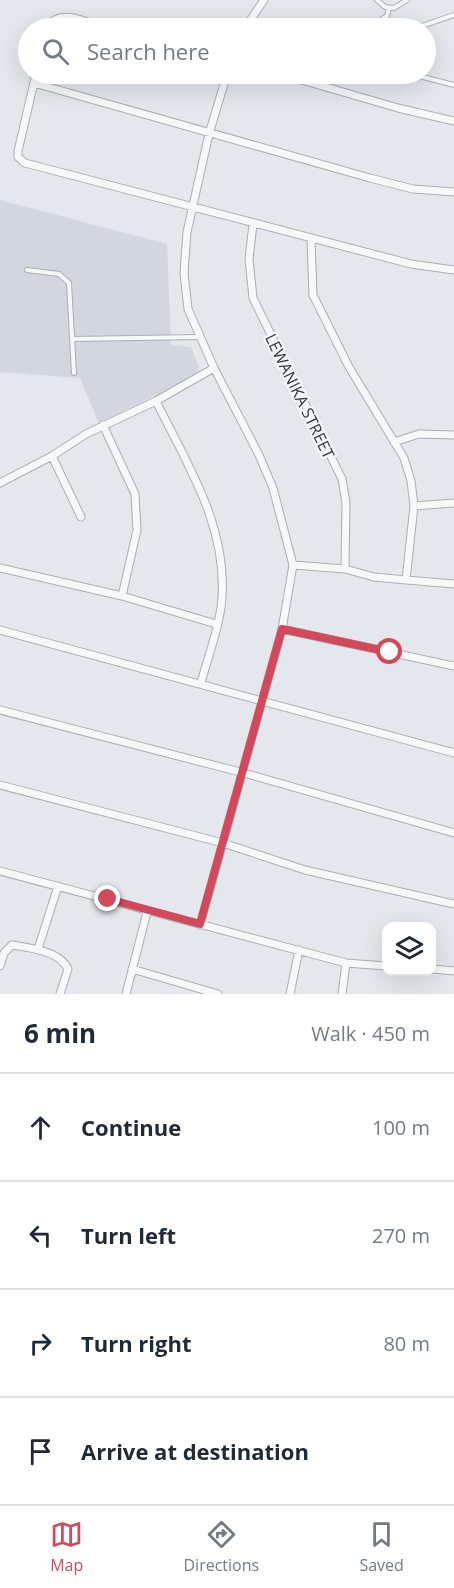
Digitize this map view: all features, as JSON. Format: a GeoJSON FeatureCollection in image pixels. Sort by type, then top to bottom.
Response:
{"type":"FeatureCollection","features":[{"type":"Feature","properties":{"kind":"street"},"geometry":{"type":"LineString","coordinates":[[252,18],[264,0]]}},
{"type":"Feature","properties":{"kind":"street"},"geometry":{"type":"LineString","coordinates":[[34,84],[18,151],[18,157],[25,163],[411,264],[454,270]]}},
{"type":"Feature","properties":{"kind":"street"},"geometry":{"type":"LineString","coordinates":[[37,84],[209,134],[413,189],[454,192]]}},
{"type":"Feature","properties":{"kind":"street"},"geometry":{"type":"LineString","coordinates":[[200,924],[282,629],[293,565],[273,488],[259,455],[199,337],[188,309],[184,273],[192,206],[209,134],[224,84]]}},
{"type":"Feature","properties":{"kind":"street"},"geometry":{"type":"LineString","coordinates":[[319,84],[454,121]]}},
{"type":"Feature","properties":{"kind":"street","name":"LEWANIKA STREET"},"geometry":{"type":"LineString","coordinates":[[253,224],[249,259],[253,298],[342,479],[346,503],[345,569]]}},
{"type":"Feature","properties":{"kind":"street"},"geometry":{"type":"LineString","coordinates":[[311,239],[313,295],[349,366],[404,458],[414,506],[406,580]]}},
{"type":"Feature","properties":{"kind":"street"},"geometry":{"type":"LineString","coordinates":[[0,483],[52,456],[103,425],[156,401],[214,368]]}},
{"type":"Feature","properties":{"kind":"street"},"geometry":{"type":"LineString","coordinates":[[156,401],[212,514],[223,575],[221,601],[201,683]]}},
{"type":"Feature","properties":{"kind":"street"},"geometry":{"type":"LineString","coordinates":[[103,425],[135,494],[137,530],[122,596]]}},
{"type":"Feature","properties":{"kind":"street"},"geometry":{"type":"LineString","coordinates":[[394,442],[419,434],[454,435]]}},
{"type":"Feature","properties":{"kind":"street"},"geometry":{"type":"LineString","coordinates":[[52,456],[81,517]]}},
{"type":"Feature","properties":{"kind":"street"},"geometry":{"type":"LineString","coordinates":[[414,506],[454,503]]}},
{"type":"Feature","properties":{"kind":"street"},"geometry":{"type":"LineString","coordinates":[[293,565],[345,569],[406,580],[454,584]]}},
{"type":"Feature","properties":{"kind":"street"},"geometry":{"type":"LineString","coordinates":[[0,568],[122,596],[216,624]]}},
{"type":"Feature","properties":{"kind":"street"},"geometry":{"type":"LineString","coordinates":[[282,629],[454,666]]}},
{"type":"Feature","properties":{"kind":"street"},"geometry":{"type":"LineString","coordinates":[[0,630],[454,753]]}},
{"type":"Feature","properties":{"kind":"street"},"geometry":{"type":"LineString","coordinates":[[0,710],[243,772],[454,833]]}},
{"type":"Feature","properties":{"kind":"street"},"geometry":{"type":"LineString","coordinates":[[0,785],[223,843],[305,870],[454,903]]}},
{"type":"Feature","properties":{"kind":"street"},"geometry":{"type":"LineString","coordinates":[[0,871],[147,912],[346,963],[382,966]]}},
{"type":"Feature","properties":{"kind":"street"},"geometry":{"type":"LineString","coordinates":[[38,949],[58,886]]}},
{"type":"Feature","properties":{"kind":"street"},"geometry":{"type":"LineString","coordinates":[[126,994],[147,912]]}},
{"type":"Feature","properties":{"kind":"street"},"geometry":{"type":"LineString","coordinates":[[0,966],[4,952],[12,945],[38,949],[65,963],[68,969],[60,994]]}},
{"type":"Feature","properties":{"kind":"street"},"geometry":{"type":"LineString","coordinates":[[290,994],[299,950]]}},
{"type":"Feature","properties":{"kind":"street"},"geometry":{"type":"LineString","coordinates":[[342,994],[346,963]]}},
{"type":"Feature","properties":{"kind":"street"},"geometry":{"type":"LineString","coordinates":[[132,969],[218,994]]}},
{"type":"Feature","properties":{"kind":"street"},"geometry":{"type":"LineString","coordinates":[[436,969],[454,971]]}},
{"type":"Feature","properties":{"kind":"lane"},"geometry":{"type":"LineString","coordinates":[[377,0],[389,8],[398,7],[407,0]]}},
{"type":"Feature","properties":{"kind":"lane"},"geometry":{"type":"LineString","coordinates":[[384,18],[387,16],[389,8]]}},
{"type":"Feature","properties":{"kind":"lane"},"geometry":{"type":"LineString","coordinates":[[436,21],[454,15]]}},
{"type":"Feature","properties":{"kind":"lane"},"geometry":{"type":"LineString","coordinates":[[436,80],[454,85]]}},
{"type":"Feature","properties":{"kind":"lane"},"geometry":{"type":"LineString","coordinates":[[27,270],[58,274],[69,284],[74,373]]}},
{"type":"Feature","properties":{"kind":"lane"},"geometry":{"type":"LineString","coordinates":[[72,339],[199,337]]}},
{"type":"Feature","properties":{"kind":"shaded area"},"geometry":{"type":"Polygon","coordinates":[[[0,200],[167,244],[171,345],[191,347],[199,367],[195,376],[99,423],[80,378],[0,372],[0,200]]]}},
{"type":"Feature","properties":{"kind":"route"},"geometry":{"type":"LineString","coordinates":[[108,899],[147,912],[200,924],[282,629],[390,652]]}}]}
